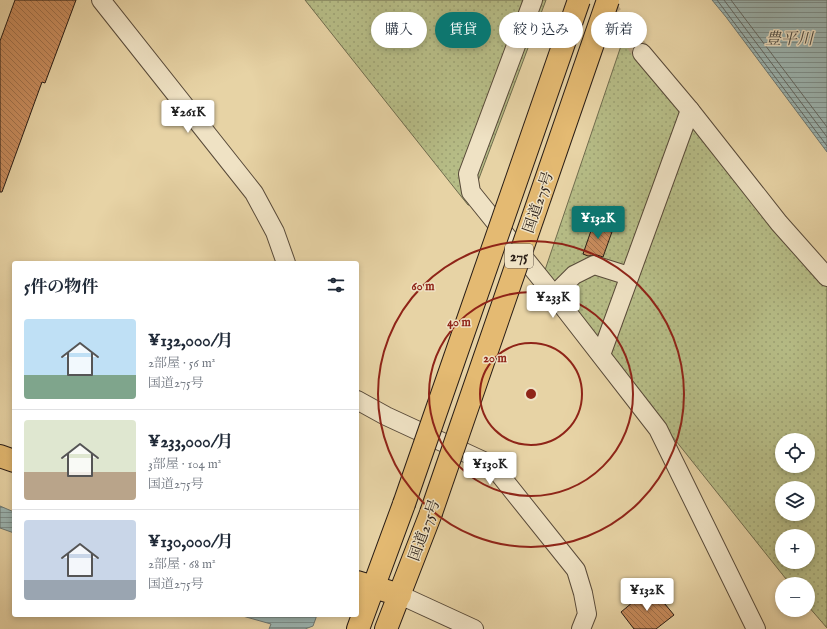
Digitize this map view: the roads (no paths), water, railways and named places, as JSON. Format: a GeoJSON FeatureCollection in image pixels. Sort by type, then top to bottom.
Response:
{"type":"FeatureCollection","features":[{"type":"Feature","properties":{"kind":"main road","name":"国道275号"},"geometry":{"type":"LineString","coordinates":[[358,629],[365,584],[404,504],[579,0]]}},
{"type":"Feature","properties":{"kind":"main road","name":"国道275号"},"geometry":{"type":"LineString","coordinates":[[386,629],[431,513],[608,0]]}},
{"type":"Feature","properties":{"kind":"main road"},"geometry":{"type":"LineString","coordinates":[[0,456],[12,460]]}},
{"type":"Feature","properties":{"kind":"main road"},"geometry":{"type":"LineString","coordinates":[[365,584],[400,595]]}},
{"type":"Feature","properties":{"kind":"street"},"geometry":{"type":"LineString","coordinates":[[101,0],[254,193],[275,232],[285,261]]}},
{"type":"Feature","properties":{"kind":"street"},"geometry":{"type":"LineString","coordinates":[[533,0],[468,174],[471,192],[554,295],[658,429],[756,629]]}},
{"type":"Feature","properties":{"kind":"street"},"geometry":{"type":"LineString","coordinates":[[642,53],[690,110],[779,223],[827,277]]}},
{"type":"Feature","properties":{"kind":"street"},"geometry":{"type":"LineString","coordinates":[[601,355],[690,110]]}},
{"type":"Feature","properties":{"kind":"street"},"geometry":{"type":"LineString","coordinates":[[554,295],[574,275],[594,265],[629,276]]}},
{"type":"Feature","properties":{"kind":"street"},"geometry":{"type":"LineString","coordinates":[[359,401],[386,416],[492,465],[576,570],[583,593],[587,614],[581,629]]}},
{"type":"Feature","properties":{"kind":"street"},"geometry":{"type":"LineString","coordinates":[[400,595],[474,629]]}},
{"type":"Feature","properties":{"kind":"water","name":"豊平川"},"geometry":{"type":"Polygon","coordinates":[[[712,0],[827,0],[827,152],[726,17],[712,0]]]}},
{"type":"Feature","properties":{"kind":"water"},"geometry":{"type":"Polygon","coordinates":[[[0,506],[12,511],[12,532],[0,528],[0,506]]]}},
{"type":"Feature","properties":{"kind":"water"},"geometry":{"type":"Polygon","coordinates":[[[246,617],[316,617],[313,626],[305,629],[269,629],[271,624],[246,617]]]}},
{"type":"Feature","properties":{"kind":"tunnel"},"geometry":{"type":"LineString","coordinates":[[603,0],[642,53]]}}]}
